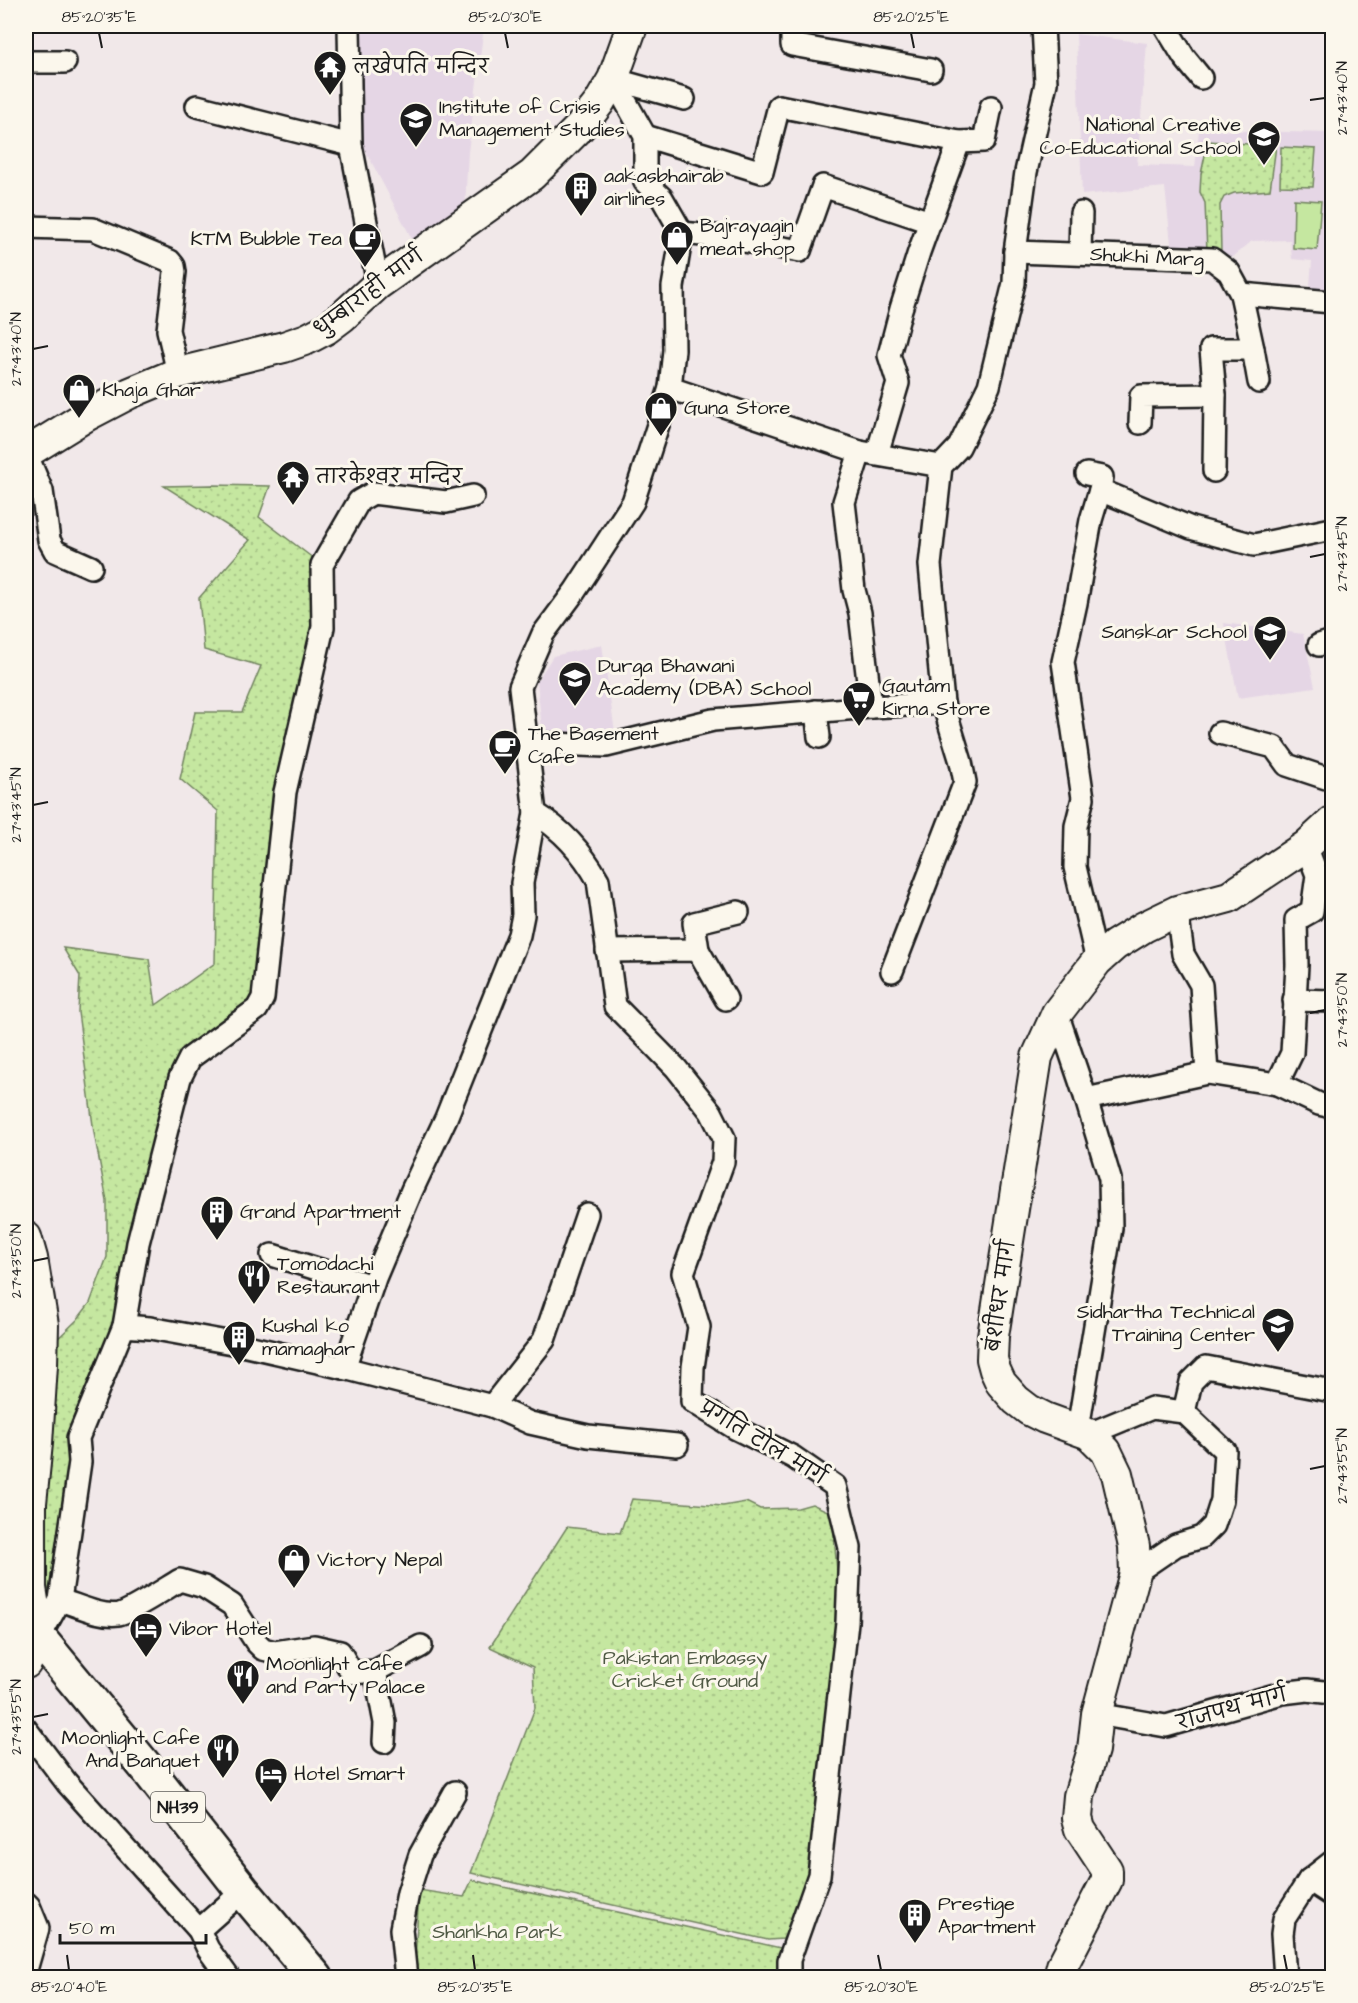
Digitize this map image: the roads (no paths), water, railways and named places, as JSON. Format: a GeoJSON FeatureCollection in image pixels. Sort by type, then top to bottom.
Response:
{"type":"FeatureCollection","features":[{"type":"Feature","properties":{"kind":"highway","name":"NH39"},"geometry":{"type":"LineString","coordinates":[[30,1642],[149,1771],[243,1891],[316,1977]]}},
{"type":"Feature","properties":{"kind":"main road","name":"धुम्बाराही मार्ग"},"geometry":{"type":"LineString","coordinates":[[26,453],[86,416],[130,393],[178,373],[284,347],[307,339],[342,317],[378,284],[532,175],[580,127],[599,103],[613,79],[632,26]]}},
{"type":"Feature","properties":{"kind":"main road","name":"बंशीधर मार्ग"},"geometry":{"type":"LineString","coordinates":[[1084,1432],[1045,1418],[1016,1400],[1000,1383],[992,1359],[993,1336],[1037,1057],[1057,1013],[1096,961],[1125,939],[1176,911],[1229,897],[1306,846],[1332,822]]}},
{"type":"Feature","properties":{"kind":"main road"},"geometry":{"type":"LineString","coordinates":[[26,1237],[36,1277],[43,1325],[37,1443],[30,1503],[30,1642]]}},
{"type":"Feature","properties":{"kind":"main road"},"geometry":{"type":"LineString","coordinates":[[1059,1977],[1062,1966],[1107,1880],[1107,1870],[1080,1829],[1077,1818],[1080,1796],[1093,1750],[1097,1714],[1135,1574],[1134,1546],[1117,1474],[1106,1451],[1084,1432]]}},
{"type":"Feature","properties":{"kind":"street"},"geometry":{"type":"LineString","coordinates":[[349,26],[351,145],[378,284]]}},
{"type":"Feature","properties":{"kind":"street"},"geometry":{"type":"LineString","coordinates":[[792,26],[792,45],[931,70]]}},
{"type":"Feature","properties":{"kind":"street"},"geometry":{"type":"LineString","coordinates":[[892,971],[965,782],[943,703],[930,565],[941,466],[959,447],[989,386],[1014,283],[1015,252],[1026,172],[1046,83],[1043,26]]}},
{"type":"Feature","properties":{"kind":"street"},"geometry":{"type":"LineString","coordinates":[[1165,26],[1184,57],[1201,78]]}},
{"type":"Feature","properties":{"kind":"street"},"geometry":{"type":"LineString","coordinates":[[26,62],[65,62]]}},
{"type":"Feature","properties":{"kind":"street"},"geometry":{"type":"LineString","coordinates":[[613,79],[684,99]]}},
{"type":"Feature","properties":{"kind":"street"},"geometry":{"type":"LineString","coordinates":[[344,1368],[372,1286],[412,1190],[446,1118],[519,935],[523,915],[522,883],[535,813],[520,687],[543,634],[575,591],[633,502],[670,388],[674,350],[673,288],[682,233],[662,198],[645,182],[645,136],[613,79]]}},
{"type":"Feature","properties":{"kind":"street"},"geometry":{"type":"LineString","coordinates":[[197,106],[351,145]]}},
{"type":"Feature","properties":{"kind":"street"},"geometry":{"type":"LineString","coordinates":[[645,136],[762,172],[779,106],[959,142],[984,141],[991,107]]}},
{"type":"Feature","properties":{"kind":"street"},"geometry":{"type":"LineString","coordinates":[[871,707],[844,502],[898,383],[889,355],[919,252],[959,142]]}},
{"type":"Feature","properties":{"kind":"street"},"geometry":{"type":"LineString","coordinates":[[682,233],[722,237],[800,251],[823,186],[930,222]]}},
{"type":"Feature","properties":{"kind":"street"},"geometry":{"type":"LineString","coordinates":[[1080,253],[1081,213]]}},
{"type":"Feature","properties":{"kind":"street"},"geometry":{"type":"LineString","coordinates":[[26,227],[93,230],[170,261],[175,272],[168,330],[178,373]]}},
{"type":"Feature","properties":{"kind":"street","name":"Shukhi Marg"},"geometry":{"type":"LineString","coordinates":[[1015,252],[1212,259],[1228,272],[1241,294]]}},
{"type":"Feature","properties":{"kind":"street"},"geometry":{"type":"LineString","coordinates":[[1259,382],[1241,294],[1332,302]]}},
{"type":"Feature","properties":{"kind":"street"},"geometry":{"type":"LineString","coordinates":[[1214,471],[1215,395],[1211,349],[1253,349]]}},
{"type":"Feature","properties":{"kind":"street"},"geometry":{"type":"LineString","coordinates":[[670,388],[868,453],[941,466]]}},
{"type":"Feature","properties":{"kind":"street"},"geometry":{"type":"LineString","coordinates":[[1140,423],[1141,396],[1215,395]]}},
{"type":"Feature","properties":{"kind":"street"},"geometry":{"type":"LineString","coordinates":[[26,453],[42,491],[49,540],[54,551],[91,567]]}},
{"type":"Feature","properties":{"kind":"street"},"geometry":{"type":"LineString","coordinates":[[1096,961],[1075,867],[1076,826],[1083,798],[1063,662],[1091,520],[1094,482],[1191,528],[1254,545],[1332,529]]}},
{"type":"Feature","properties":{"kind":"street"},"geometry":{"type":"LineString","coordinates":[[30,1642],[60,1600],[80,1462],[78,1438],[124,1326],[138,1243],[180,1078],[190,1058],[257,1009],[263,998],[285,792],[323,627],[322,565],[358,501],[373,493],[446,502],[473,496]]}},
{"type":"Feature","properties":{"kind":"street"},"geometry":{"type":"LineString","coordinates":[[526,743],[606,746],[713,720],[943,703]]}},
{"type":"Feature","properties":{"kind":"street"},"geometry":{"type":"LineString","coordinates":[[816,711],[819,737]]}},
{"type":"Feature","properties":{"kind":"street"},"geometry":{"type":"LineString","coordinates":[[1220,733],[1274,747],[1287,765],[1332,780]]}},
{"type":"Feature","properties":{"kind":"street","name":"प्रगति टोल मार्ग"},"geometry":{"type":"LineString","coordinates":[[535,813],[553,824],[589,864],[597,880],[615,1006],[676,1068],[711,1112],[724,1138],[723,1162],[683,1274],[699,1327],[693,1367],[692,1401],[735,1428],[793,1457],[835,1486],[850,1548],[846,1633],[819,1875],[789,1960],[789,1977]]}},
{"type":"Feature","properties":{"kind":"street"},"geometry":{"type":"LineString","coordinates":[[1277,1084],[1293,1053],[1297,965],[1296,920],[1312,911],[1317,875],[1306,846]]}},
{"type":"Feature","properties":{"kind":"street"},"geometry":{"type":"LineString","coordinates":[[1176,911],[1183,954],[1201,985],[1207,1073]]}},
{"type":"Feature","properties":{"kind":"street"},"geometry":{"type":"LineString","coordinates":[[726,999],[698,950],[694,923],[738,912]]}},
{"type":"Feature","properties":{"kind":"street"},"geometry":{"type":"LineString","coordinates":[[607,951],[698,950]]}},
{"type":"Feature","properties":{"kind":"street"},"geometry":{"type":"LineString","coordinates":[[1294,1000],[1332,1001]]}},
{"type":"Feature","properties":{"kind":"street"},"geometry":{"type":"LineString","coordinates":[[1057,1013],[1110,1179],[1111,1228],[1084,1432],[1152,1408],[1184,1412],[1225,1451],[1222,1500],[1214,1525],[1202,1537],[1176,1545],[1135,1574]]}},
{"type":"Feature","properties":{"kind":"street"},"geometry":{"type":"LineString","coordinates":[[1086,1098],[1207,1073],[1277,1084],[1319,1104],[1332,1107]]}},
{"type":"Feature","properties":{"kind":"street"},"geometry":{"type":"LineString","coordinates":[[492,1406],[544,1340],[587,1214]]}},
{"type":"Feature","properties":{"kind":"street"},"geometry":{"type":"LineString","coordinates":[[272,1255],[372,1286]]}},
{"type":"Feature","properties":{"kind":"street"},"geometry":{"type":"LineString","coordinates":[[124,1326],[150,1328],[238,1344],[344,1368],[492,1406],[530,1423],[588,1436],[677,1445]]}},
{"type":"Feature","properties":{"kind":"street"},"geometry":{"type":"LineString","coordinates":[[1184,1412],[1191,1382],[1206,1367],[1332,1391]]}},
{"type":"Feature","properties":{"kind":"street"},"geometry":{"type":"LineString","coordinates":[[60,1600],[101,1613],[119,1614],[180,1580],[187,1580],[204,1587],[232,1605],[263,1649],[275,1652],[314,1646],[340,1652],[352,1673],[375,1671],[421,1646]]}},
{"type":"Feature","properties":{"kind":"street"},"geometry":{"type":"LineString","coordinates":[[375,1671],[385,1723],[384,1742]]}},
{"type":"Feature","properties":{"kind":"street","name":"राजपथ मार्ग"},"geometry":{"type":"LineString","coordinates":[[1097,1714],[1166,1726],[1282,1693],[1307,1690],[1332,1693]]}},
{"type":"Feature","properties":{"kind":"street"},"geometry":{"type":"LineString","coordinates":[[26,1729],[67,1783],[199,1930],[208,1949],[229,1977]]}},
{"type":"Feature","properties":{"kind":"street"},"geometry":{"type":"LineString","coordinates":[[406,1977],[401,1929],[408,1893],[420,1855],[455,1792]]}},
{"type":"Feature","properties":{"kind":"street"},"geometry":{"type":"LineString","coordinates":[[1285,1977],[1282,1934],[1284,1919],[1309,1880],[1332,1862]]}},
{"type":"Feature","properties":{"kind":"street"},"geometry":{"type":"LineString","coordinates":[[1309,1880],[1332,1895]]}},
{"type":"Feature","properties":{"kind":"street"},"geometry":{"type":"LineString","coordinates":[[199,1930],[243,1891]]}},
{"type":"Feature","properties":{"kind":"street"},"geometry":{"type":"LineString","coordinates":[[26,1903],[38,1928],[26,1974]]}},
{"type":"Feature","properties":{"kind":"place","name":"लखेपति मन्दिर"},"geometry":{"type":"Point","coordinates":[330,96]}},
{"type":"Feature","properties":{"kind":"place","name":"Institute of Crisis Management Studies"},"geometry":{"type":"Point","coordinates":[416,148]}},
{"type":"Feature","properties":{"kind":"place","name":"National Creative Co-Educational School"},"geometry":{"type":"Point","coordinates":[1264,166]}},
{"type":"Feature","properties":{"kind":"place","name":"aakasbhairab airlines"},"geometry":{"type":"Point","coordinates":[581,217]}},
{"type":"Feature","properties":{"kind":"place","name":"Bajrayagin meat shop"},"geometry":{"type":"Point","coordinates":[677,266]}},
{"type":"Feature","properties":{"kind":"place","name":"KTM Bubble Tea"},"geometry":{"type":"Point","coordinates":[365,268]}},
{"type":"Feature","properties":{"kind":"place","name":"Khaja Ghar"},"geometry":{"type":"Point","coordinates":[79,419]}},
{"type":"Feature","properties":{"kind":"place","name":"Guna Store"},"geometry":{"type":"Point","coordinates":[661,437]}},
{"type":"Feature","properties":{"kind":"place","name":"तारकेश्वर मन्दिर"},"geometry":{"type":"Point","coordinates":[293,506]}},
{"type":"Feature","properties":{"kind":"place","name":"Sanskar School"},"geometry":{"type":"Point","coordinates":[1270,661]}},
{"type":"Feature","properties":{"kind":"place","name":"Durga Bhawani Academy (DBA) School"},"geometry":{"type":"Point","coordinates":[575,707]}},
{"type":"Feature","properties":{"kind":"place","name":"Gautam Kirna Store"},"geometry":{"type":"Point","coordinates":[859,727]}},
{"type":"Feature","properties":{"kind":"place","name":"The Basement Cafe"},"geometry":{"type":"Point","coordinates":[505,775]}},
{"type":"Feature","properties":{"kind":"place","name":"Grand Apartment"},"geometry":{"type":"Point","coordinates":[217,1241]}},
{"type":"Feature","properties":{"kind":"place","name":"Tomodachi Restaurant"},"geometry":{"type":"Point","coordinates":[254,1305]}},
{"type":"Feature","properties":{"kind":"place","name":"Sidhartha Technical Training Center"},"geometry":{"type":"Point","coordinates":[1278,1353]}},
{"type":"Feature","properties":{"kind":"place","name":"Kushal ko mamaghar"},"geometry":{"type":"Point","coordinates":[239,1366]}},
{"type":"Feature","properties":{"kind":"place","name":"Victory Nepal"},"geometry":{"type":"Point","coordinates":[294,1589]}},
{"type":"Feature","properties":{"kind":"place","name":"Vibor Hotel"},"geometry":{"type":"Point","coordinates":[146,1658]}},
{"type":"Feature","properties":{"kind":"place","name":"Moonlight cafe and Party Palace"},"geometry":{"type":"Point","coordinates":[243,1705]}},
{"type":"Feature","properties":{"kind":"place","name":"Moonlight Cafe And Banquet"},"geometry":{"type":"Point","coordinates":[223,1779]}},
{"type":"Feature","properties":{"kind":"place","name":"Hotel Smart"},"geometry":{"type":"Point","coordinates":[271,1803]}},
{"type":"Feature","properties":{"kind":"place","name":"Prestige Apartment"},"geometry":{"type":"Point","coordinates":[915,1944]}},
{"type":"Feature","properties":{"kind":"park label","name":"Pakistan Embassy Cricket Ground"},"geometry":{"type":"Point","coordinates":[685,1670]}},
{"type":"Feature","properties":{"kind":"park label","name":"Shankha Park"},"geometry":{"type":"Point","coordinates":[497,1932]}}]}
